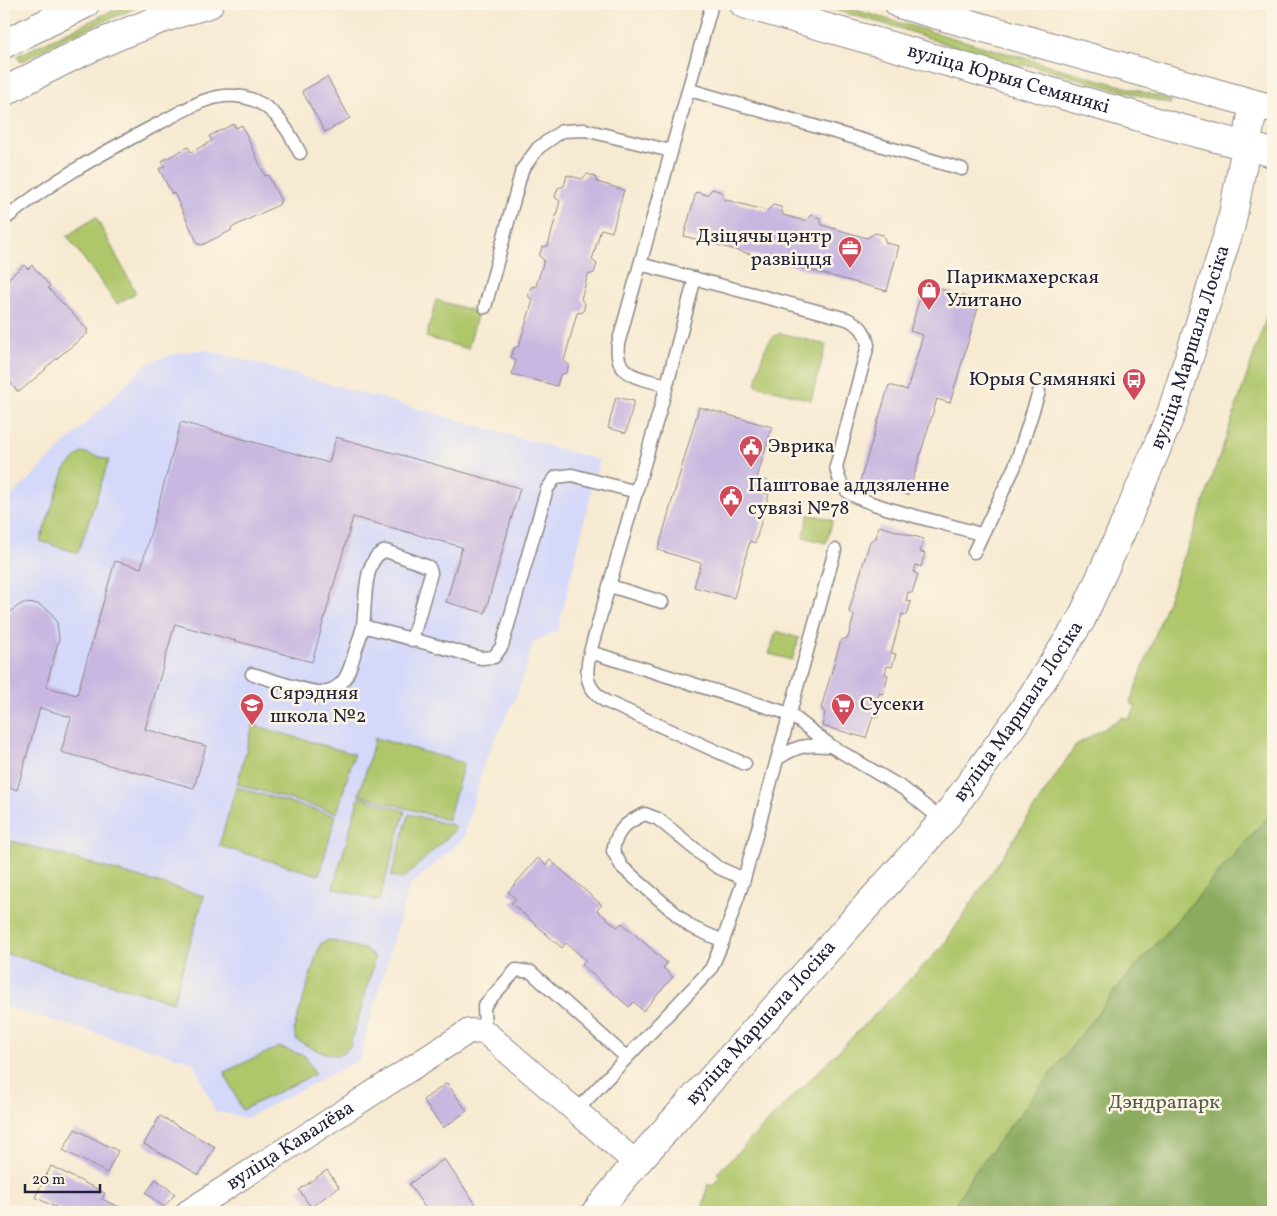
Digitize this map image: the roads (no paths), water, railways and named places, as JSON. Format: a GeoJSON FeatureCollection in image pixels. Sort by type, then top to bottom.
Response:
{"type":"FeatureCollection","features":[{"type":"Feature","properties":{"kind":"main road"},"geometry":{"type":"LineString","coordinates":[[4,44],[85,4]]}},
{"type":"Feature","properties":{"kind":"main road"},"geometry":{"type":"LineString","coordinates":[[4,92],[114,36],[175,13],[209,4]]}},
{"type":"Feature","properties":{"kind":"main road","name":"вуліца Юрыя Семянякі"},"geometry":{"type":"LineString","coordinates":[[744,4],[1245,147],[1273,153]]}},
{"type":"Feature","properties":{"kind":"main road"},"geometry":{"type":"LineString","coordinates":[[899,4],[1264,107]]}},
{"type":"Feature","properties":{"kind":"main road","name":"вуліца Маршала Лосіка"},"geometry":{"type":"LineString","coordinates":[[596,1212],[636,1163],[943,821],[1020,715],[1081,620],[1127,519],[1171,414],[1202,322],[1231,225],[1245,147],[1264,107]]}},
{"type":"Feature","properties":{"kind":"street","name":"вуліца Кавалёва"},"geometry":{"type":"LineString","coordinates":[[188,1212],[396,1080],[469,1031],[485,1032]]}},
{"type":"Feature","properties":{"kind":"street"},"geometry":{"type":"LineString","coordinates":[[485,1032],[636,1163]]}},
{"type":"Feature","properties":{"kind":"lane"},"geometry":{"type":"LineString","coordinates":[[667,385],[631,375],[621,368],[616,359],[640,264],[690,90],[712,4]]}},
{"type":"Feature","properties":{"kind":"lane"},"geometry":{"type":"LineString","coordinates":[[690,90],[962,169]]}},
{"type":"Feature","properties":{"kind":"lane"},"geometry":{"type":"LineString","coordinates":[[4,220],[29,199],[90,161],[192,107],[221,96],[250,99],[270,109],[286,124],[300,152]]}},
{"type":"Feature","properties":{"kind":"lane"},"geometry":{"type":"LineString","coordinates":[[485,307],[522,170],[538,148],[562,131],[585,130],[672,152]]}},
{"type":"Feature","properties":{"kind":"lane"},"geometry":{"type":"LineString","coordinates":[[640,264],[859,324],[865,334],[868,345],[836,467],[840,482],[848,492],[862,501],[956,526],[982,535]]}},
{"type":"Feature","properties":{"kind":"lane"},"geometry":{"type":"LineString","coordinates":[[695,278],[637,492],[590,652],[587,666],[588,680],[594,693],[605,701],[745,764]]}},
{"type":"Feature","properties":{"kind":"lane"},"geometry":{"type":"LineString","coordinates":[[974,552],[1015,466],[1038,392]]}},
{"type":"Feature","properties":{"kind":"lane"},"geometry":{"type":"LineString","coordinates":[[363,626],[480,658],[494,657],[502,646],[547,489],[556,477],[572,475],[637,492]]}},
{"type":"Feature","properties":{"kind":"lane"},"geometry":{"type":"LineString","coordinates":[[575,1112],[712,968],[744,879],[835,550]]}},
{"type":"Feature","properties":{"kind":"lane"},"geometry":{"type":"LineString","coordinates":[[252,674],[320,692],[336,689],[347,678],[363,626],[364,594],[375,557],[379,552],[386,551],[429,567],[431,573],[412,640]]}},
{"type":"Feature","properties":{"kind":"lane"},"geometry":{"type":"LineString","coordinates":[[610,586],[662,602]]}},
{"type":"Feature","properties":{"kind":"lane"},"geometry":{"type":"LineString","coordinates":[[590,652],[790,714],[831,746],[904,789],[943,821]]}},
{"type":"Feature","properties":{"kind":"lane"},"geometry":{"type":"LineString","coordinates":[[777,759],[793,748],[808,744],[831,746]]}},
{"type":"Feature","properties":{"kind":"lane"},"geometry":{"type":"LineString","coordinates":[[723,941],[692,927],[622,867],[613,851],[615,837],[630,820],[645,814],[658,818],[717,867],[744,879]]}},
{"type":"Feature","properties":{"kind":"lane"},"geometry":{"type":"LineString","coordinates":[[485,1032],[484,1006],[516,970],[531,972],[626,1057]]}},
{"type":"Feature","properties":{"kind":"place","name":"Дзіцячы цэнтр развіцця"},"geometry":{"type":"Point","coordinates":[850,269]}},
{"type":"Feature","properties":{"kind":"place","name":"Парикмахерская Улитано"},"geometry":{"type":"Point","coordinates":[929,311]}},
{"type":"Feature","properties":{"kind":"place","name":"Юрыя Сямянякі"},"geometry":{"type":"Point","coordinates":[1134,401]}},
{"type":"Feature","properties":{"kind":"place","name":"Эврика"},"geometry":{"type":"Point","coordinates":[751,468]}},
{"type":"Feature","properties":{"kind":"place","name":"Паштовае аддзяленне сувязі №78"},"geometry":{"type":"Point","coordinates":[731,518]}},
{"type":"Feature","properties":{"kind":"place","name":"Сярэдняя школа №2"},"geometry":{"type":"Point","coordinates":[252,726]}},
{"type":"Feature","properties":{"kind":"place","name":"Сусеки"},"geometry":{"type":"Point","coordinates":[843,726]}},
{"type":"Feature","properties":{"kind":"park label","name":"Дэндрапарк"},"geometry":{"type":"Point","coordinates":[1164,1103]}}]}
